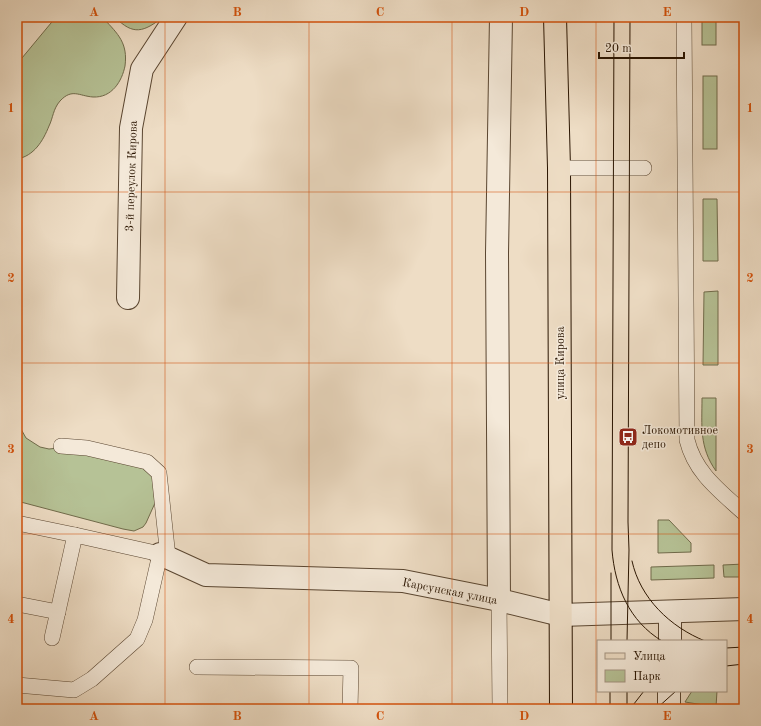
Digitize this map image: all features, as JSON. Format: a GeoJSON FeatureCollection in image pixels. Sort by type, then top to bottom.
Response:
{"type":"FeatureCollection","features":[{"type":"Feature","properties":{"kind":"main road","name":"улица Кирова"},"geometry":{"type":"LineString","coordinates":[[556,17],[559,168],[561,709]]}},
{"type":"Feature","properties":{"kind":"street","name":"3-й переулок Кирова"},"geometry":{"type":"LineString","coordinates":[[128,298],[131,128],[142,69],[176,17]]}},
{"type":"Feature","properties":{"kind":"street"},"geometry":{"type":"LineString","coordinates":[[499,600],[497,253],[501,17]]}},
{"type":"Feature","properties":{"kind":"street","name":"Карсунская улица"},"geometry":{"type":"LineString","coordinates":[[164,556],[206,575],[403,581],[499,600],[561,615],[744,609]]}},
{"type":"Feature","properties":{"kind":"street"},"geometry":{"type":"LineString","coordinates":[[670,612],[670,640]]}},
{"type":"Feature","properties":{"kind":"street"},"geometry":{"type":"LineString","coordinates":[[669,692],[669,709]]}},
{"type":"Feature","properties":{"kind":"lane"},"geometry":{"type":"LineString","coordinates":[[684,17],[686,440],[690,454],[708,480],[744,513]]}},
{"type":"Feature","properties":{"kind":"lane"},"geometry":{"type":"LineString","coordinates":[[559,168],[644,168]]}},
{"type":"Feature","properties":{"kind":"lane"},"geometry":{"type":"LineString","coordinates":[[17,685],[74,690],[92,679],[136,639],[145,620],[164,556],[159,473],[147,462],[87,448],[61,446]]}},
{"type":"Feature","properties":{"kind":"lane"},"geometry":{"type":"LineString","coordinates":[[17,522],[75,534],[164,556]]}},
{"type":"Feature","properties":{"kind":"lane"},"geometry":{"type":"LineString","coordinates":[[52,638],[75,534]]}},
{"type":"Feature","properties":{"kind":"lane"},"geometry":{"type":"LineString","coordinates":[[499,600],[500,709]]}},
{"type":"Feature","properties":{"kind":"lane"},"geometry":{"type":"LineString","coordinates":[[17,604],[58,612]]}},
{"type":"Feature","properties":{"kind":"lane"},"geometry":{"type":"LineString","coordinates":[[197,667],[351,668],[350,709]]}},
{"type":"Feature","properties":{"kind":"green space"},"geometry":{"type":"Polygon","coordinates":[[[56,17],[101,17],[104,19],[118,34],[123,45],[126,58],[124,72],[119,83],[106,95],[93,97],[72,94],[64,97],[56,107],[47,132],[41,142],[28,155],[17,159],[17,64],[56,17]]]}},
{"type":"Feature","properties":{"kind":"green space"},"geometry":{"type":"Polygon","coordinates":[[[115,17],[163,17],[150,26],[139,30],[127,27],[115,17]]]}},
{"type":"Feature","properties":{"kind":"green space"},"geometry":{"type":"Polygon","coordinates":[[[702,17],[716,17],[716,45],[702,45],[702,17]]]}},
{"type":"Feature","properties":{"kind":"green space"},"geometry":{"type":"Polygon","coordinates":[[[703,76],[717,76],[717,149],[703,149],[703,76]]]}},
{"type":"Feature","properties":{"kind":"green space"},"geometry":{"type":"Polygon","coordinates":[[[703,199],[717,199],[718,261],[703,261],[703,199]]]}},
{"type":"Feature","properties":{"kind":"green space"},"geometry":{"type":"Polygon","coordinates":[[[718,291],[718,365],[703,365],[704,292],[718,291]]]}},
{"type":"Feature","properties":{"kind":"green space"},"geometry":{"type":"Polygon","coordinates":[[[702,398],[716,398],[716,471],[704,445],[702,427],[702,398]]]}},
{"type":"Feature","properties":{"kind":"green space"},"geometry":{"type":"Polygon","coordinates":[[[17,422],[26,438],[40,447],[49,449],[68,447],[152,471],[155,503],[143,527],[134,531],[123,529],[17,501],[17,422]]]}},
{"type":"Feature","properties":{"kind":"green space"},"geometry":{"type":"Polygon","coordinates":[[[658,520],[669,520],[691,543],[691,552],[658,553],[658,520]]]}},
{"type":"Feature","properties":{"kind":"green space"},"geometry":{"type":"Polygon","coordinates":[[[744,564],[744,577],[724,577],[723,565],[744,564]]]}},
{"type":"Feature","properties":{"kind":"green space"},"geometry":{"type":"Polygon","coordinates":[[[714,565],[714,578],[651,580],[651,567],[714,565]]]}},
{"type":"Feature","properties":{"kind":"green space"},"geometry":{"type":"Polygon","coordinates":[[[691,692],[717,692],[716,707],[685,702],[691,692]]]}},
{"type":"Feature","properties":{"kind":"tram line"},"geometry":{"type":"LineString","coordinates":[[614,17],[612,550],[616,577],[626,602],[632,613],[641,624],[650,633],[660,640]]}},
{"type":"Feature","properties":{"kind":"tram line"},"geometry":{"type":"LineString","coordinates":[[627,640],[629,550],[630,17]]}},
{"type":"Feature","properties":{"kind":"tram line"},"geometry":{"type":"LineString","coordinates":[[632,561],[642,587],[658,610],[680,628],[703,640]]}},
{"type":"Feature","properties":{"kind":"tram line"},"geometry":{"type":"LineString","coordinates":[[611,573],[611,640]]}},
{"type":"Feature","properties":{"kind":"tram line"},"geometry":{"type":"LineString","coordinates":[[727,648],[744,647]]}},
{"type":"Feature","properties":{"kind":"tram line"},"geometry":{"type":"LineString","coordinates":[[727,666],[744,664]]}},
{"type":"Feature","properties":{"kind":"tram line"},"geometry":{"type":"LineString","coordinates":[[610,692],[610,709]]}},
{"type":"Feature","properties":{"kind":"tram line"},"geometry":{"type":"LineString","coordinates":[[627,692],[627,709]]}},
{"type":"Feature","properties":{"kind":"tram line"},"geometry":{"type":"LineString","coordinates":[[630,709],[643,692]]}},
{"type":"Feature","properties":{"kind":"tram line"},"geometry":{"type":"LineString","coordinates":[[656,709],[675,692]]}},
{"type":"Feature","properties":{"kind":"place","name":"Локомотивное депо"},"geometry":{"type":"Point","coordinates":[628,437]}}]}
